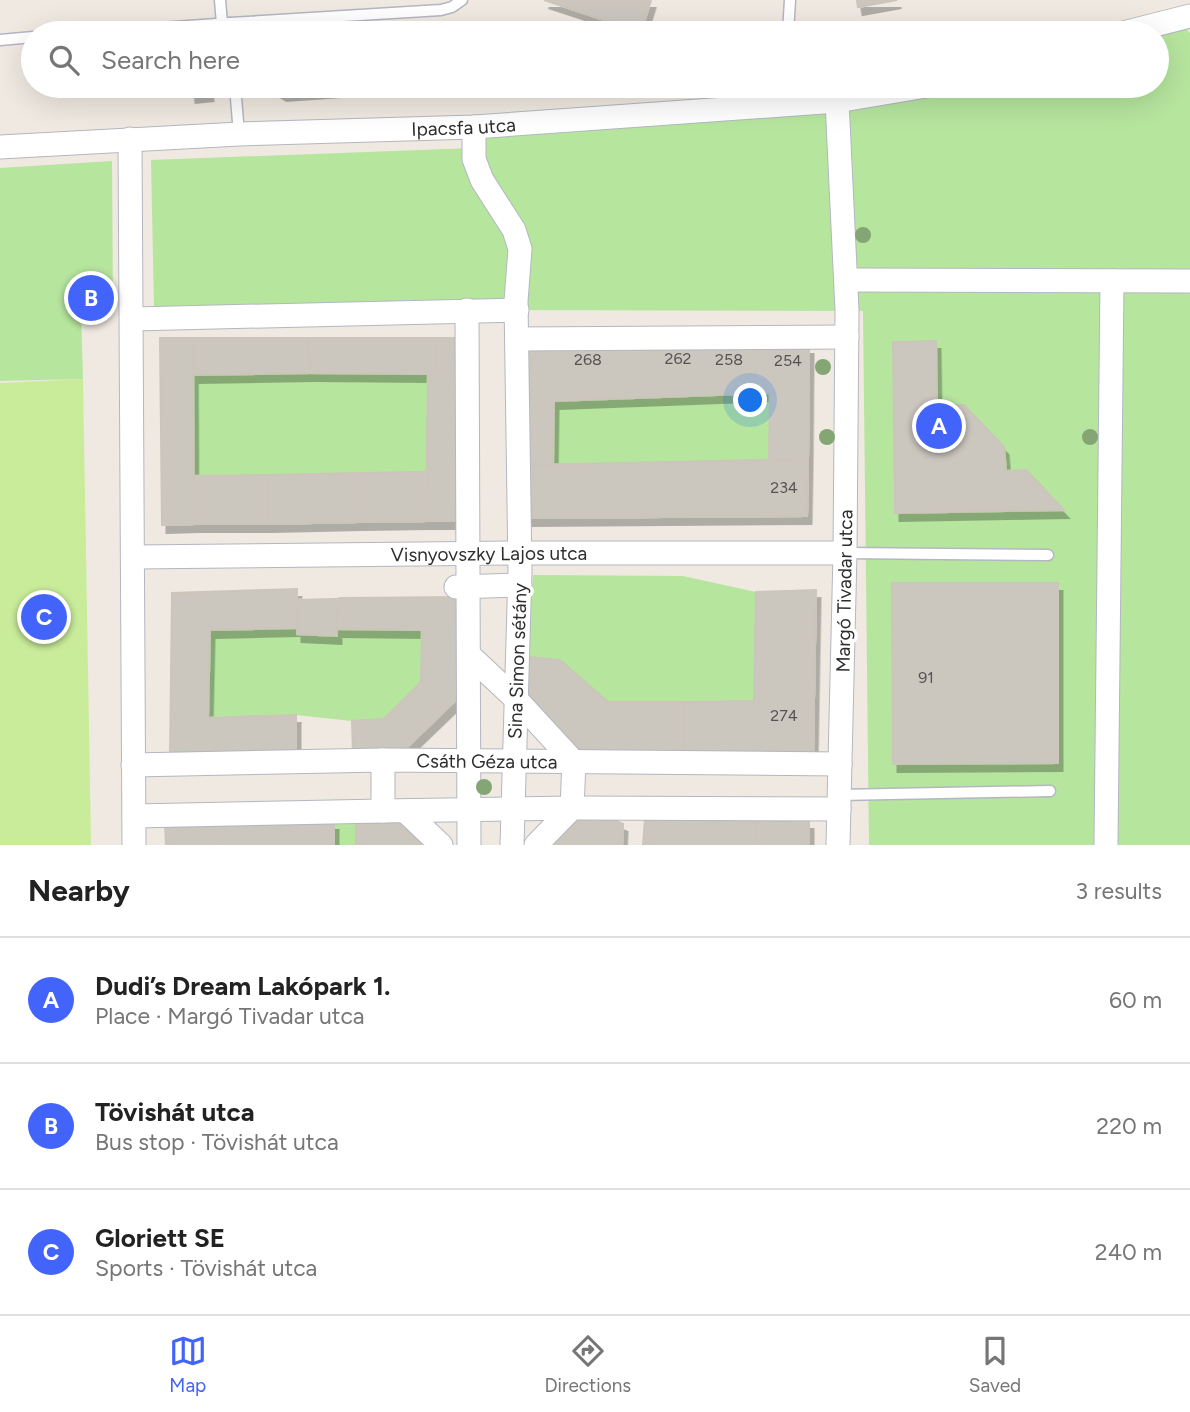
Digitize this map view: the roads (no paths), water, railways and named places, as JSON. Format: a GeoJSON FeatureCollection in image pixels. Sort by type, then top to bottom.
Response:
{"type":"FeatureCollection","features":[{"type":"Feature","properties":{"kind":"street","name":"Ipacsfa utca"},"geometry":{"type":"LineString","coordinates":[[0,147],[239,134],[474,127],[759,98]]}},
{"type":"Feature","properties":{"kind":"street","name":"Ipacsfa utca"},"geometry":{"type":"LineString","coordinates":[[813,98],[837,101],[855,98]]}},
{"type":"Feature","properties":{"kind":"street","name":"Margó Tivadar utca"},"geometry":{"type":"LineString","coordinates":[[837,101],[847,280],[845,552],[838,845]]}},
{"type":"Feature","properties":{"kind":"street","name":"Sina Simon sétány"},"geometry":{"type":"LineString","coordinates":[[474,127],[474,159],[482,180],[514,230],[520,249],[516,310],[520,585],[512,845]]}},
{"type":"Feature","properties":{"kind":"street"},"geometry":{"type":"LineString","coordinates":[[130,139],[134,845]]}},
{"type":"Feature","properties":{"kind":"street"},"geometry":{"type":"LineString","coordinates":[[847,280],[1190,281]]}},
{"type":"Feature","properties":{"kind":"street"},"geometry":{"type":"LineString","coordinates":[[1106,845],[1112,281]]}},
{"type":"Feature","properties":{"kind":"street"},"geometry":{"type":"LineString","coordinates":[[467,310],[468,520],[461,554],[469,586],[469,845]]}},
{"type":"Feature","properties":{"kind":"street"},"geometry":{"type":"LineString","coordinates":[[133,319],[516,310]]}},
{"type":"Feature","properties":{"kind":"street"},"geometry":{"type":"LineString","coordinates":[[517,339],[847,337]]}},
{"type":"Feature","properties":{"kind":"street","name":"Visnyovszky Lajos utca"},"geometry":{"type":"LineString","coordinates":[[134,556],[461,554],[520,543],[845,552]]}},
{"type":"Feature","properties":{"kind":"street"},"geometry":{"type":"LineString","coordinates":[[469,586],[520,585]]}},
{"type":"Feature","properties":{"kind":"street"},"geometry":{"type":"LineString","coordinates":[[469,655],[516,699],[574,762],[572,808],[536,845]]}},
{"type":"Feature","properties":{"kind":"street"},"geometry":{"type":"LineString","coordinates":[[383,760],[394,811],[441,845]]}},
{"type":"Feature","properties":{"kind":"street","name":"Csáth Géza utca"},"geometry":{"type":"LineString","coordinates":[[134,765],[383,760],[840,764]]}},
{"type":"Feature","properties":{"kind":"street"},"geometry":{"type":"LineString","coordinates":[[134,816],[839,802]]}},
{"type":"Feature","properties":{"kind":"lane"},"geometry":{"type":"LineString","coordinates":[[220,0],[225,21]]}},
{"type":"Feature","properties":{"kind":"lane"},"geometry":{"type":"LineString","coordinates":[[303,21],[441,10],[462,0]]}},
{"type":"Feature","properties":{"kind":"lane"},"geometry":{"type":"LineString","coordinates":[[789,21],[790,0]]}},
{"type":"Feature","properties":{"kind":"lane"},"geometry":{"type":"LineString","coordinates":[[0,40],[21,38]]}},
{"type":"Feature","properties":{"kind":"lane"},"geometry":{"type":"LineString","coordinates":[[237,98],[239,134]]}},
{"type":"Feature","properties":{"kind":"lane"},"geometry":{"type":"LineString","coordinates":[[845,552],[1048,555]]}},
{"type":"Feature","properties":{"kind":"lane"},"geometry":{"type":"LineString","coordinates":[[839,802],[1050,791]]}},
{"type":"Feature","properties":{"kind":"place","name":"Tövishát utca"},"geometry":{"type":"Point","coordinates":[91,298]}},
{"type":"Feature","properties":{"kind":"place","name":"Dudi’s Dream Lakópark 1."},"geometry":{"type":"Point","coordinates":[939,426]}},
{"type":"Feature","properties":{"kind":"place","name":"Gloriett SE"},"geometry":{"type":"Point","coordinates":[44,617]}}]}
